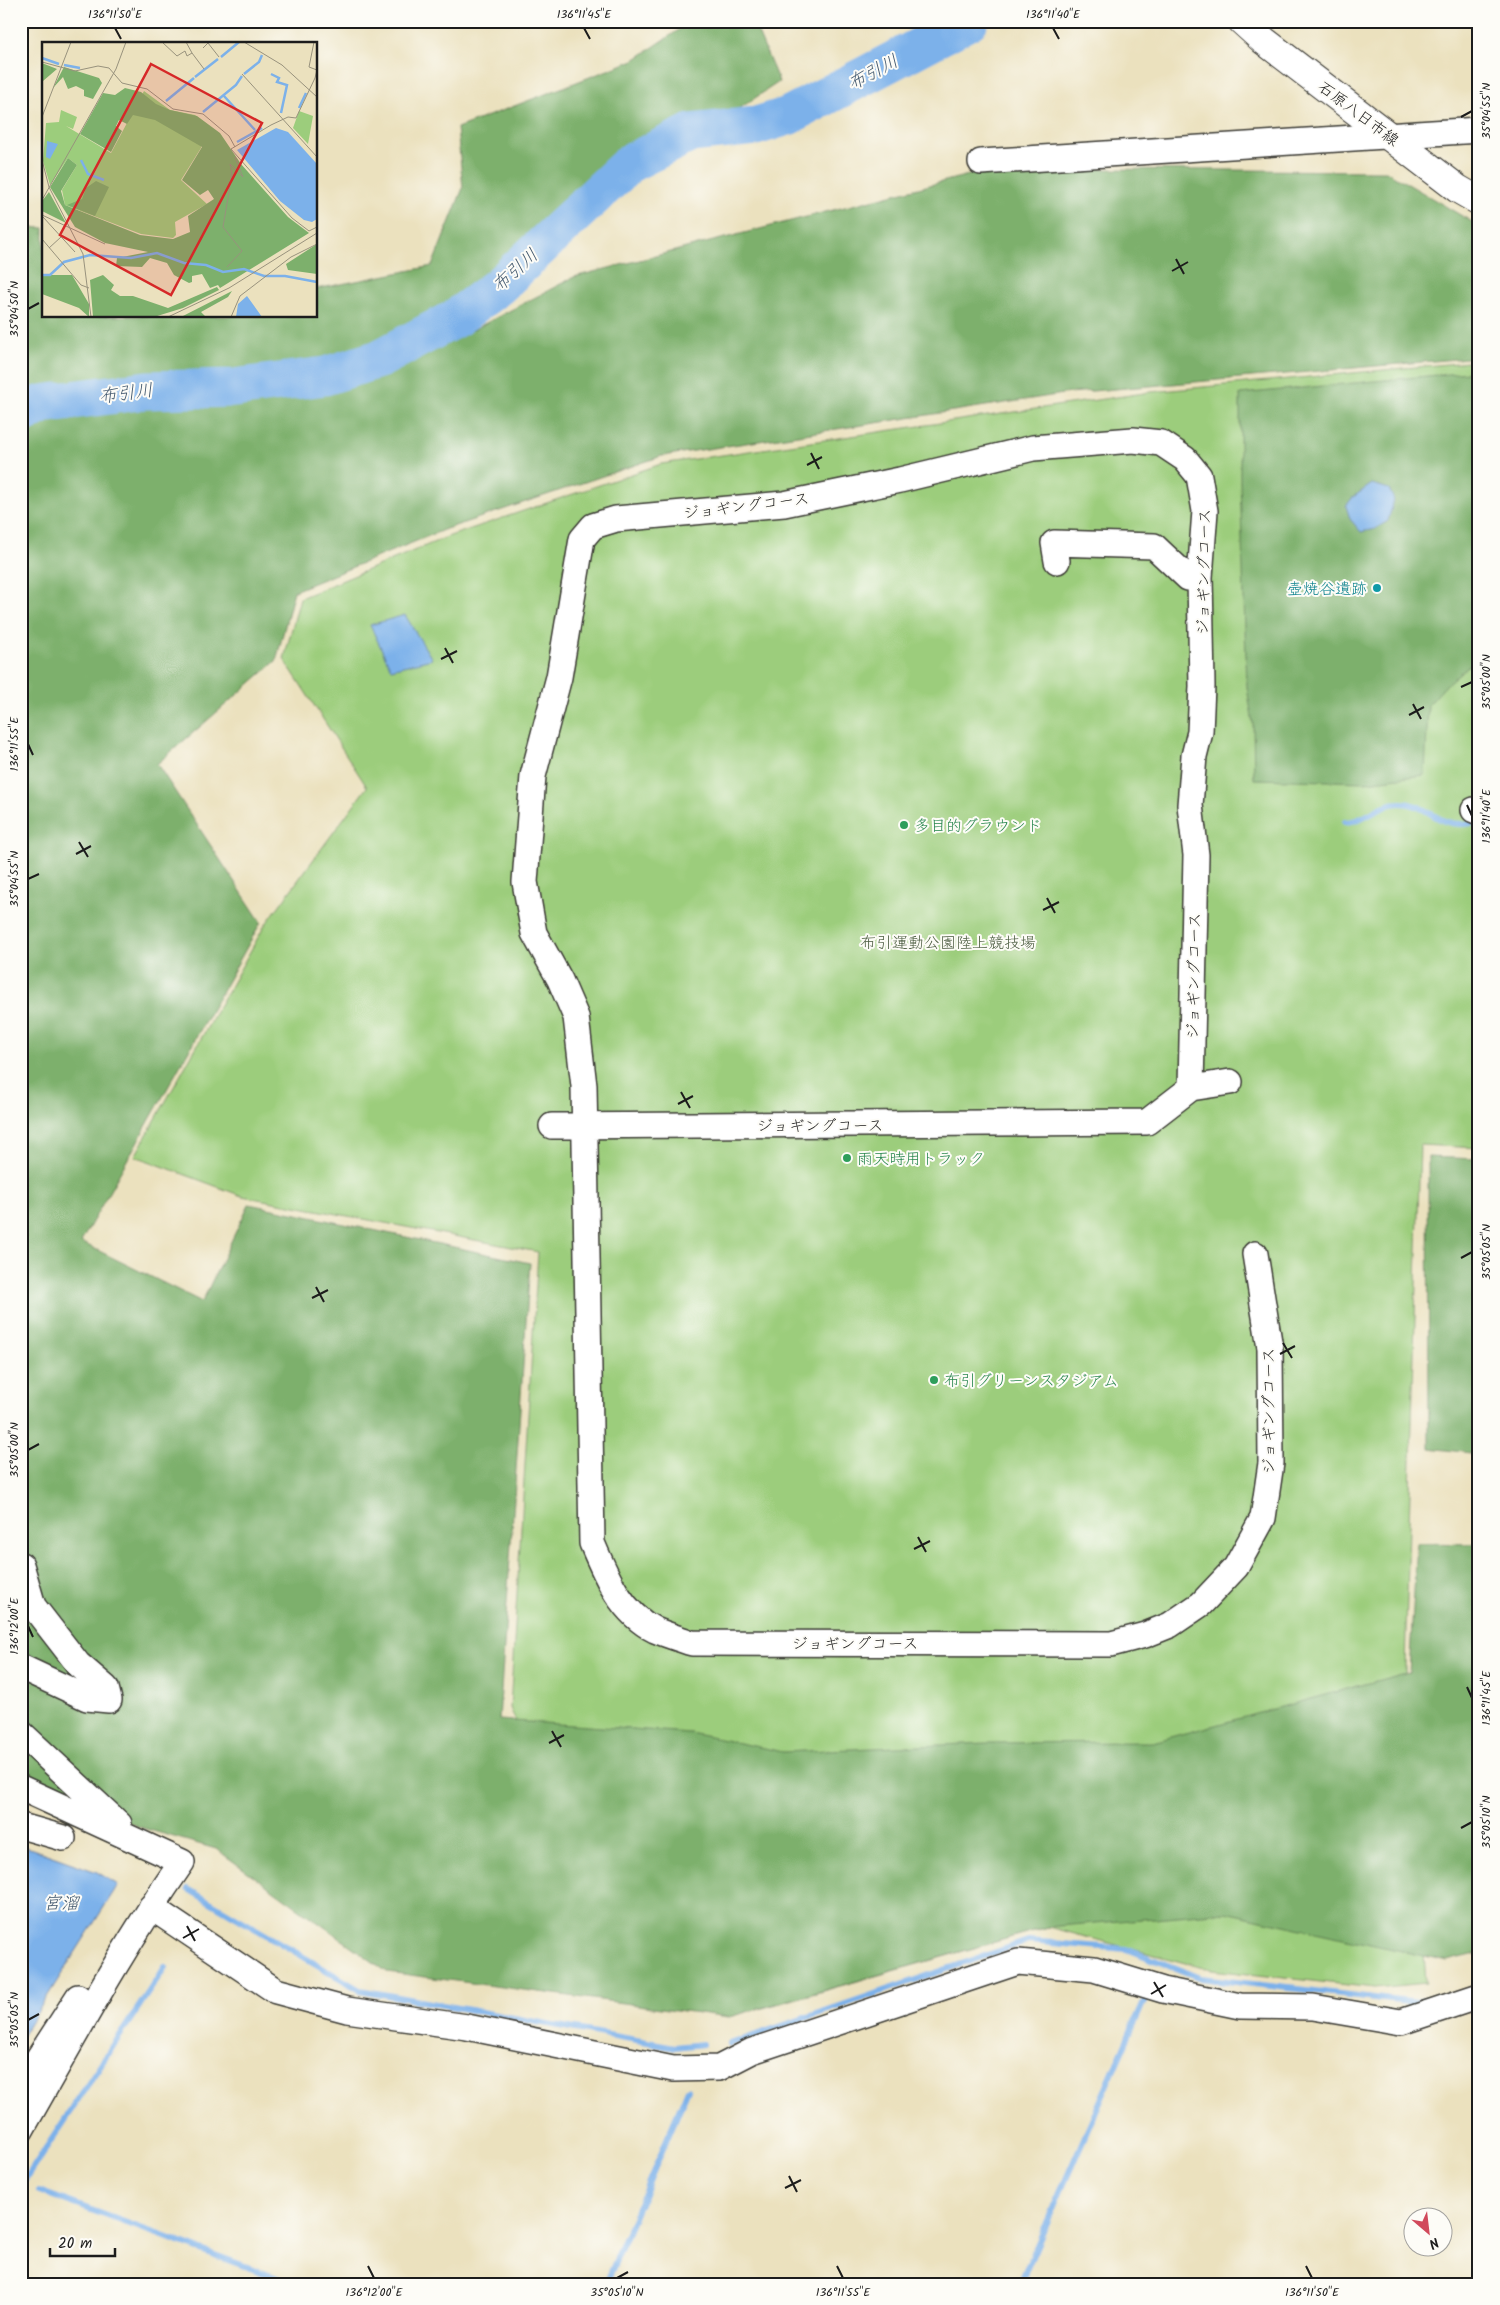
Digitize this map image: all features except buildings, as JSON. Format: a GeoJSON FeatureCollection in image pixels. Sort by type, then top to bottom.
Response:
{"type":"FeatureCollection","features":[{"type":"Feature","properties":{"kind":"main road","name":"石原八日市線"},"geometry":{"type":"LineString","coordinates":[[1242,21],[1263,40],[1458,188],[1479,201]]}},
{"type":"Feature","properties":{"kind":"street"},"geometry":{"type":"LineString","coordinates":[[982,162],[1479,130]]}},
{"type":"Feature","properties":{"kind":"street","name":"ジョギングコース"},"geometry":{"type":"LineString","coordinates":[[552,1126],[584,1127],[1147,1122],[1191,1088],[1196,855],[1190,805],[1194,756],[1200,732],[1202,686],[1200,578],[1205,511],[1199,476],[1185,458],[1161,442],[1133,440],[1033,448],[900,480],[784,504],[616,519],[593,526],[582,539],[559,677],[534,776],[525,882],[534,934],[560,980],[576,1017],[584,1086],[584,1127],[592,1543],[606,1576],[627,1609],[654,1629],[692,1643],[1111,1644],[1144,1635],[1170,1625],[1201,1604],[1236,1567],[1263,1518],[1272,1463],[1270,1348],[1255,1254]]}},
{"type":"Feature","properties":{"kind":"street"},"geometry":{"type":"LineString","coordinates":[[1056,561],[1054,543],[1154,546],[1188,578],[1200,578]]}},
{"type":"Feature","properties":{"kind":"street"},"geometry":{"type":"LineString","coordinates":[[1191,1088],[1230,1082]]}},
{"type":"Feature","properties":{"kind":"street"},"geometry":{"type":"LineString","coordinates":[[21,1565],[33,1606],[78,1664],[106,1688],[109,1700],[87,1698],[21,1667]]}},
{"type":"Feature","properties":{"kind":"street"},"geometry":{"type":"LineString","coordinates":[[21,1733],[141,1845]]}},
{"type":"Feature","properties":{"kind":"street"},"geometry":{"type":"LineString","coordinates":[[21,1788],[78,1813],[141,1845],[182,1862],[151,1907],[96,1997],[21,2130]]}},
{"type":"Feature","properties":{"kind":"street"},"geometry":{"type":"LineString","coordinates":[[21,1826],[63,1838]]}},
{"type":"Feature","properties":{"kind":"street"},"geometry":{"type":"LineString","coordinates":[[21,2086],[151,1883]]}},
{"type":"Feature","properties":{"kind":"street"},"geometry":{"type":"LineString","coordinates":[[151,1907],[276,1991],[347,2010],[468,2027],[673,2069],[719,2068],[752,2051],[1018,1962],[1094,1969],[1163,1990],[1240,2006],[1313,2007],[1401,2022],[1479,1996]]}},
{"type":"Feature","properties":{"kind":"green space"},"geometry":{"type":"Polygon","coordinates":[[[692,21],[753,21],[779,82],[659,162],[463,335],[574,277],[984,171],[1090,169],[1386,171],[1479,226],[1479,357],[1070,393],[662,456],[446,529],[294,591],[276,661],[157,764],[261,922],[81,1242],[202,1302],[249,1204],[530,1263],[499,1720],[690,1733],[783,1752],[987,1743],[1153,1742],[1409,1672],[1417,1543],[1479,1544],[1479,1953],[1447,1961],[1225,1912],[1048,1927],[729,2017],[387,1972],[216,1849],[139,1827],[21,1773],[21,227],[42,228],[42,318],[318,318],[318,289],[432,266],[463,188],[457,128],[634,60],[692,21]]]}},
{"type":"Feature","properties":{"kind":"green space","name":"布引運動公園陸上競技場"},"geometry":{"type":"Polygon","coordinates":[[[1479,361],[1479,1148],[1420,1145],[1405,1667],[1426,1983],[1375,1988],[1212,1970],[1048,1927],[756,2010],[628,1978],[510,1708],[538,1252],[242,1196],[135,1156],[265,925],[367,787],[284,659],[300,598],[447,537],[661,464],[1151,392],[1479,361]]]}},
{"type":"Feature","properties":{"kind":"green space"},"geometry":{"type":"Polygon","coordinates":[[[1479,371],[1479,496],[1474,507],[1479,529],[1479,657],[1450,681],[1428,705],[1425,775],[1365,782],[1254,779],[1253,724],[1247,687],[1240,481],[1240,394],[1479,371]]]}},
{"type":"Feature","properties":{"kind":"green space"},"geometry":{"type":"Polygon","coordinates":[[[1428,1157],[1479,1159],[1479,1454],[1429,1448],[1428,1157]]]}},
{"type":"Feature","properties":{"kind":"water"},"geometry":{"type":"Polygon","coordinates":[[[1372,484],[1389,489],[1394,500],[1388,521],[1375,529],[1361,532],[1350,519],[1346,506],[1353,497],[1372,484]]]}},
{"type":"Feature","properties":{"kind":"water"},"geometry":{"type":"Polygon","coordinates":[[[405,615],[432,659],[391,669],[370,625],[405,615]]]}},
{"type":"Feature","properties":{"kind":"water","name":"宮溜"},"geometry":{"type":"Polygon","coordinates":[[[21,1845],[97,1872],[118,1885],[21,2038],[21,1845]]]}},
{"type":"Feature","properties":{"kind":"waterway","name":"布引川"},"geometry":{"type":"LineString","coordinates":[[21,415],[42,404],[147,390],[234,388],[325,376],[379,359],[456,318],[499,286],[630,163],[691,133],[756,126],[788,116],[969,21]]}},
{"type":"Feature","properties":{"kind":"waterway"},"geometry":{"type":"LineString","coordinates":[[1345,822],[1359,819],[1385,806],[1399,803],[1418,807],[1450,823],[1472,823],[1476,817]]}},
{"type":"Feature","properties":{"kind":"waterway"},"geometry":{"type":"LineString","coordinates":[[188,1889],[360,1990],[675,2047],[703,2044]]}},
{"type":"Feature","properties":{"kind":"waterway"},"geometry":{"type":"LineString","coordinates":[[730,2044],[1028,1941],[1126,1949],[1201,1978],[1418,2003],[1424,2001]]}},
{"type":"Feature","properties":{"kind":"waterway"},"geometry":{"type":"LineString","coordinates":[[21,2186],[165,1967]]}},
{"type":"Feature","properties":{"kind":"waterway"},"geometry":{"type":"LineString","coordinates":[[1020,2284],[1145,1999]]}},
{"type":"Feature","properties":{"kind":"waterway"},"geometry":{"type":"LineString","coordinates":[[606,2284],[688,2089]]}},
{"type":"Feature","properties":{"kind":"waterway"},"geometry":{"type":"LineString","coordinates":[[39,2191],[294,2284]]}},
{"type":"Feature","properties":{"kind":"place","name":"壺焼谷遺跡"},"geometry":{"type":"Point","coordinates":[1377,588]}},
{"type":"Feature","properties":{"kind":"place","name":"多目的グラウンド"},"geometry":{"type":"Point","coordinates":[904,825]}},
{"type":"Feature","properties":{"kind":"place","name":"雨天時用トラック"},"geometry":{"type":"Point","coordinates":[847,1158]}},
{"type":"Feature","properties":{"kind":"place","name":"布引グリーンスタジアム"},"geometry":{"type":"Point","coordinates":[934,1380]}}]}
